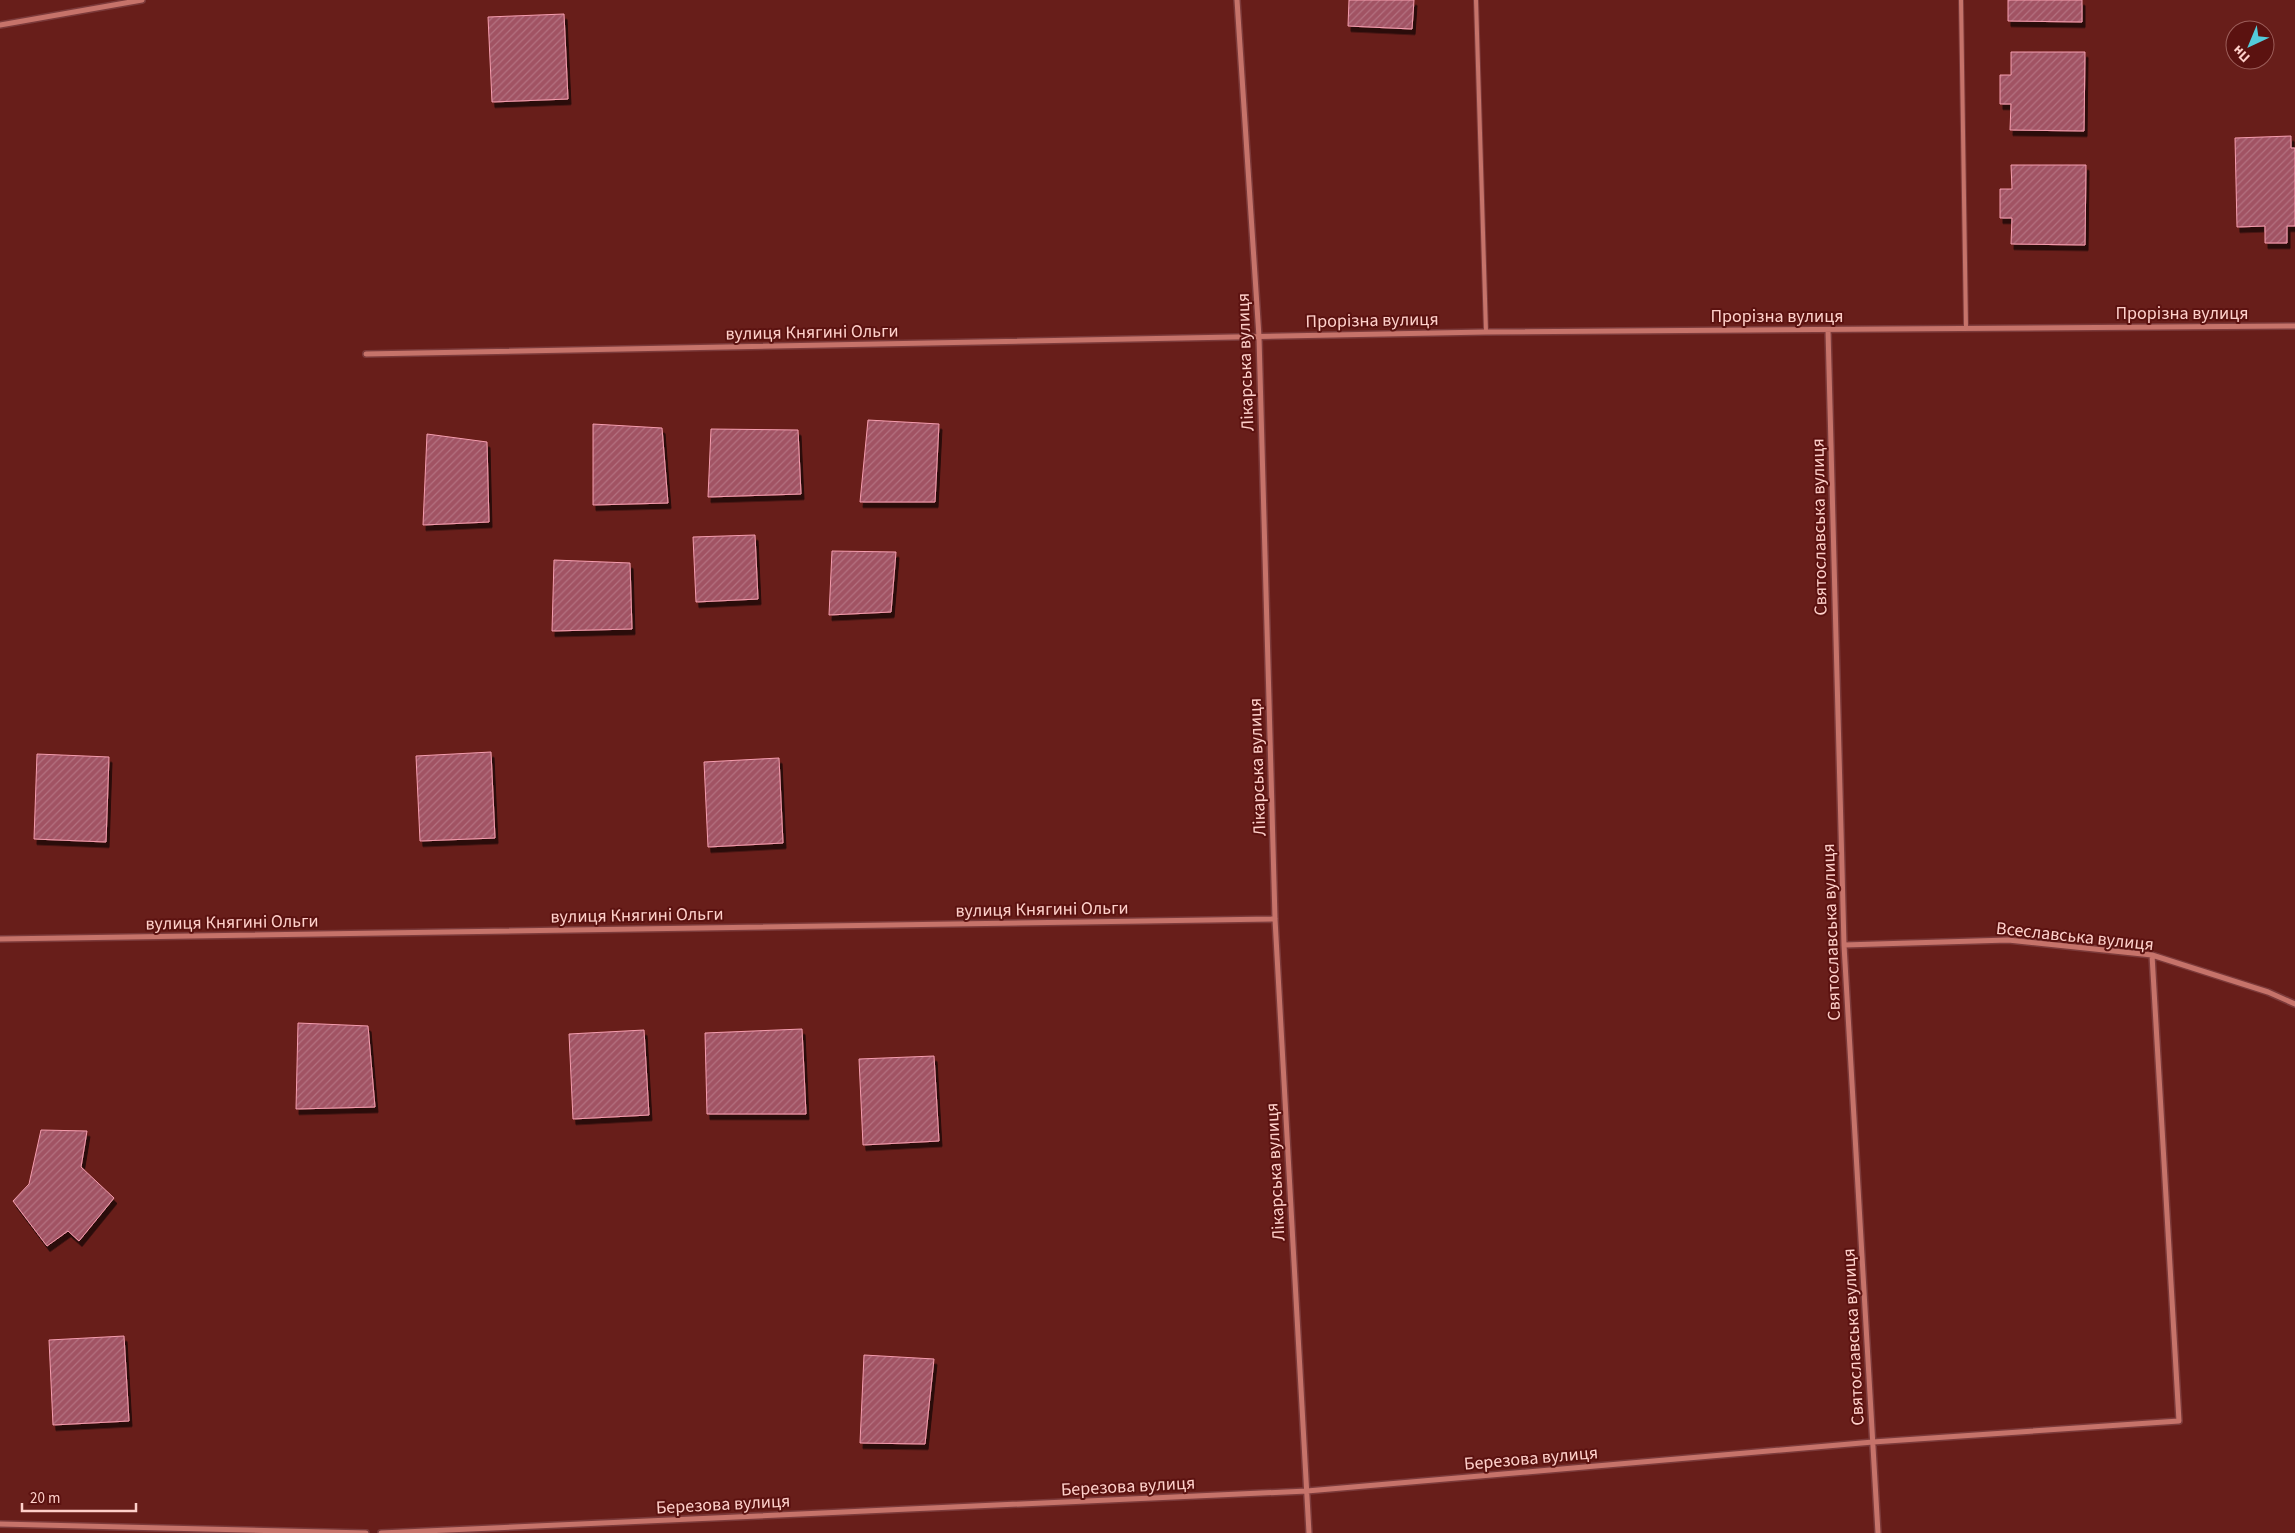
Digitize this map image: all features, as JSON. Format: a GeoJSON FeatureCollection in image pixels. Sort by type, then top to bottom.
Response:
{"type":"FeatureCollection","features":[{"type":"Feature","properties":{"kind":"street"},"geometry":{"type":"LineString","coordinates":[[0,25],[142,0]]}},
{"type":"Feature","properties":{"kind":"street","name":"Лікарська вулиця"},"geometry":{"type":"LineString","coordinates":[[1237,0],[1259,337],[1275,919],[1309,1533]]}},
{"type":"Feature","properties":{"kind":"street","name":"Прорізна вулиця"},"geometry":{"type":"LineString","coordinates":[[1259,337],[1486,332],[2295,326]]}},
{"type":"Feature","properties":{"kind":"street","name":"Святославська вулиця"},"geometry":{"type":"LineString","coordinates":[[1828,330],[1844,945],[1878,1533]]}},
{"type":"Feature","properties":{"kind":"street","name":"вулиця Княгині Ольги"},"geometry":{"type":"LineString","coordinates":[[366,354],[1259,337]]}},
{"type":"Feature","properties":{"kind":"street","name":"вулиця Княгині Ольги"},"geometry":{"type":"LineString","coordinates":[[0,939],[1275,919]]}},
{"type":"Feature","properties":{"kind":"street","name":"Всеславська вулиця"},"geometry":{"type":"LineString","coordinates":[[1844,945],[2008,940],[2152,955],[2268,992],[2295,1004]]}},
{"type":"Feature","properties":{"kind":"street","name":"Березова вулиця"},"geometry":{"type":"LineString","coordinates":[[382,1533],[1307,1491],[1873,1442],[2179,1421],[2152,955]]}},
{"type":"Feature","properties":{"kind":"street"},"geometry":{"type":"LineString","coordinates":[[0,1524],[366,1533]]}},
{"type":"Feature","properties":{"kind":"lane"},"geometry":{"type":"LineString","coordinates":[[1476,0],[1486,332]]}},
{"type":"Feature","properties":{"kind":"lane"},"geometry":{"type":"LineString","coordinates":[[1961,0],[1966,328]]}},
{"type":"Feature","properties":{"kind":"building"},"geometry":{"type":"Polygon","coordinates":[[[1349,0],[1414,0],[1412,29],[1348,26],[1349,0]]]}},
{"type":"Feature","properties":{"kind":"building"},"geometry":{"type":"Polygon","coordinates":[[[2008,0],[2082,0],[2082,22],[2008,21],[2008,0]]]}},
{"type":"Feature","properties":{"kind":"building"},"geometry":{"type":"Polygon","coordinates":[[[564,14],[568,99],[492,102],[488,17],[564,14]]]}},
{"type":"Feature","properties":{"kind":"building"},"geometry":{"type":"Polygon","coordinates":[[[2011,52],[2085,52],[2084,131],[2010,130],[2011,104],[2000,104],[2000,75],[2011,75],[2011,52]]]}},
{"type":"Feature","properties":{"kind":"building"},"geometry":{"type":"Polygon","coordinates":[[[2291,136],[2291,148],[2295,148],[2295,226],[2287,226],[2287,243],[2265,243],[2265,226],[2237,227],[2235,138],[2291,136]]]}},
{"type":"Feature","properties":{"kind":"building"},"geometry":{"type":"Polygon","coordinates":[[[2011,165],[2086,165],[2085,245],[2011,244],[2012,218],[2000,218],[2000,189],[2012,189],[2011,165]]]}},
{"type":"Feature","properties":{"kind":"building"},"geometry":{"type":"Polygon","coordinates":[[[868,420],[939,424],[935,502],[860,502],[868,420]]]}},
{"type":"Feature","properties":{"kind":"building"},"geometry":{"type":"Polygon","coordinates":[[[593,424],[662,428],[668,503],[593,505],[593,424]]]}},
{"type":"Feature","properties":{"kind":"building"},"geometry":{"type":"Polygon","coordinates":[[[711,429],[798,430],[801,494],[708,497],[711,429]]]}},
{"type":"Feature","properties":{"kind":"building"},"geometry":{"type":"Polygon","coordinates":[[[427,434],[487,442],[489,522],[423,525],[427,434]]]}},
{"type":"Feature","properties":{"kind":"building"},"geometry":{"type":"Polygon","coordinates":[[[755,535],[758,599],[696,602],[693,537],[755,535]]]}},
{"type":"Feature","properties":{"kind":"building"},"geometry":{"type":"Polygon","coordinates":[[[832,551],[896,552],[891,612],[829,615],[832,551]]]}},
{"type":"Feature","properties":{"kind":"building"},"geometry":{"type":"Polygon","coordinates":[[[554,560],[630,563],[632,629],[552,631],[554,560]]]}},
{"type":"Feature","properties":{"kind":"building"},"geometry":{"type":"Polygon","coordinates":[[[491,752],[495,838],[420,841],[416,756],[491,752]]]}},
{"type":"Feature","properties":{"kind":"building"},"geometry":{"type":"Polygon","coordinates":[[[37,754],[109,757],[106,842],[34,839],[37,754]]]}},
{"type":"Feature","properties":{"kind":"building"},"geometry":{"type":"Polygon","coordinates":[[[779,758],[783,843],[708,847],[704,762],[779,758]]]}},
{"type":"Feature","properties":{"kind":"building"},"geometry":{"type":"Polygon","coordinates":[[[298,1023],[368,1026],[375,1107],[296,1109],[298,1023]]]}},
{"type":"Feature","properties":{"kind":"building"},"geometry":{"type":"Polygon","coordinates":[[[802,1029],[806,1114],[707,1114],[705,1033],[802,1029]]]}},
{"type":"Feature","properties":{"kind":"building"},"geometry":{"type":"Polygon","coordinates":[[[644,1030],[649,1115],[573,1119],[569,1034],[644,1030]]]}},
{"type":"Feature","properties":{"kind":"building"},"geometry":{"type":"Polygon","coordinates":[[[934,1056],[939,1141],[863,1145],[859,1059],[934,1056]]]}},
{"type":"Feature","properties":{"kind":"building"},"geometry":{"type":"Polygon","coordinates":[[[41,1130],[87,1131],[81,1167],[114,1198],[79,1241],[68,1231],[47,1246],[13,1201],[29,1184],[41,1130]]]}},
{"type":"Feature","properties":{"kind":"building"},"geometry":{"type":"Polygon","coordinates":[[[124,1336],[129,1421],[53,1425],[49,1340],[124,1336]]]}},
{"type":"Feature","properties":{"kind":"building"},"geometry":{"type":"Polygon","coordinates":[[[864,1355],[934,1359],[925,1444],[860,1443],[864,1355]]]}}]}
